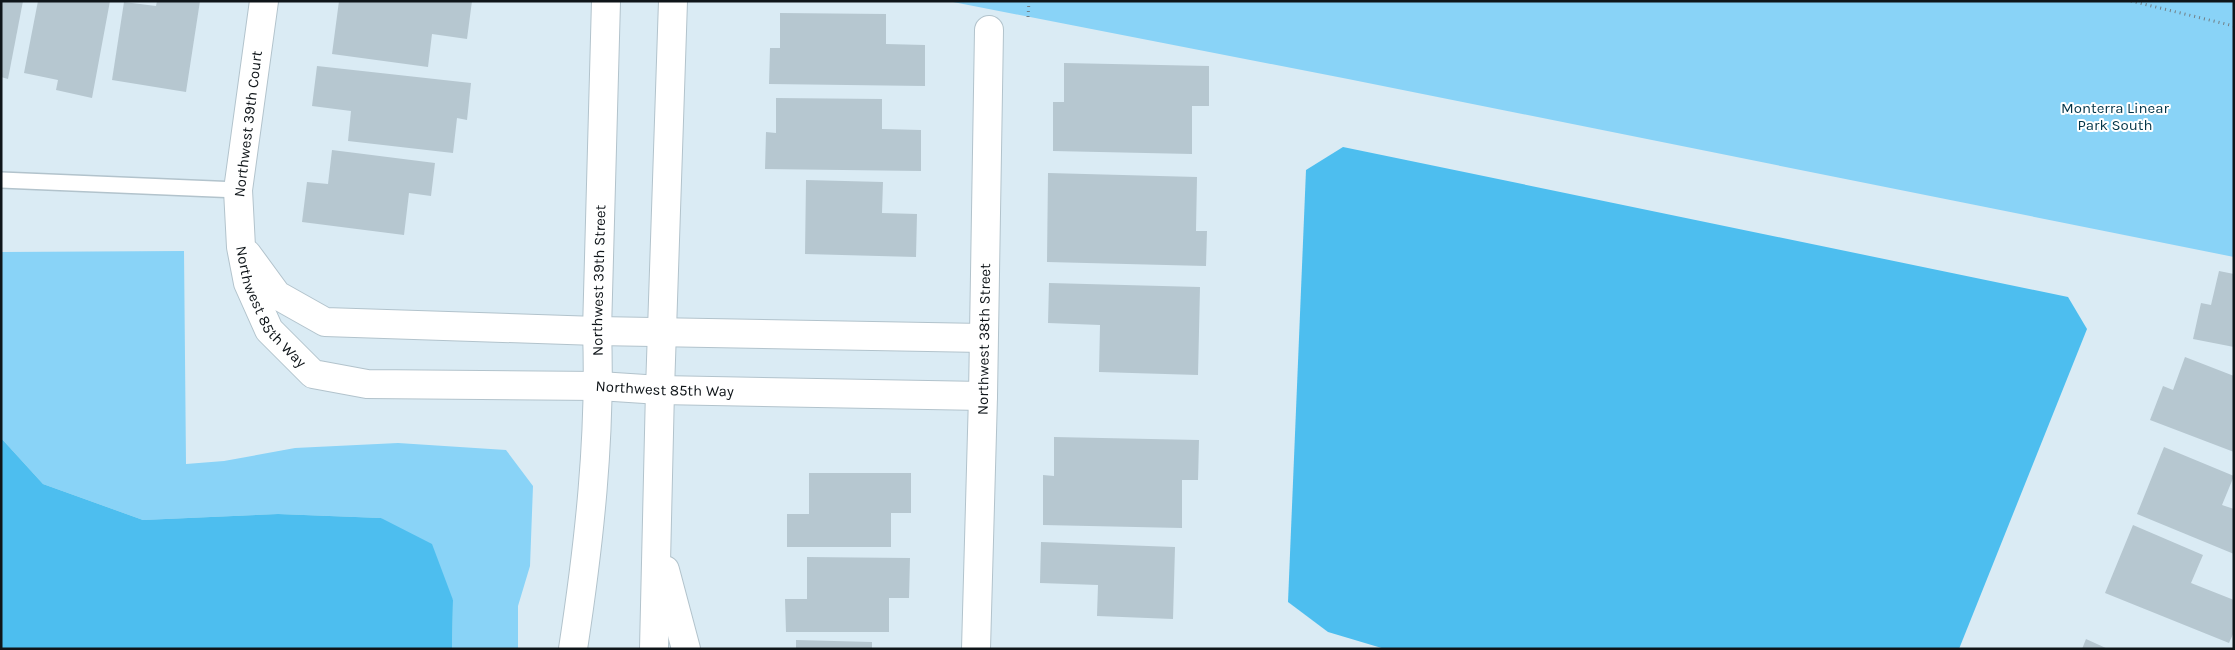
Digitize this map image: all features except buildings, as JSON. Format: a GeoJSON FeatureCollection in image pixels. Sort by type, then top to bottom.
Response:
{"type":"FeatureCollection","features":[{"type":"Feature","properties":{"kind":"street","name":"Northwest 39th Court"},"geometry":{"type":"LineString","coordinates":[[241,246],[238,190],[264,1]]}},
{"type":"Feature","properties":{"kind":"street","name":"Northwest 39th Street"},"geometry":{"type":"LineString","coordinates":[[573,649],[587,553],[599,386],[597,332],[606,1]]}},
{"type":"Feature","properties":{"kind":"street"},"geometry":{"type":"LineString","coordinates":[[654,649],[658,542],[660,390],[673,1]]}},
{"type":"Feature","properties":{"kind":"street","name":"Northwest 38th Street"},"geometry":{"type":"LineString","coordinates":[[976,649],[983,396],[989,30]]}},
{"type":"Feature","properties":{"kind":"street","name":"Northwest 85th Way"},"geometry":{"type":"LineString","coordinates":[[241,246],[277,295],[324,322],[597,332],[983,338]]}},
{"type":"Feature","properties":{"kind":"street","name":"Northwest 85th Way"},"geometry":{"type":"LineString","coordinates":[[241,246],[248,283],[269,330],[313,374],[367,384],[599,386],[660,390],[983,396]]}},
{"type":"Feature","properties":{"kind":"street"},"geometry":{"type":"LineString","coordinates":[[658,542],[686,649]]}},
{"type":"Feature","properties":{"kind":"lane"},"geometry":{"type":"LineString","coordinates":[[1,180],[238,190]]}},
{"type":"Feature","properties":{"kind":"path"},"geometry":{"type":"LineString","coordinates":[[1028,17],[1030,1]]}},
{"type":"Feature","properties":{"kind":"path"},"geometry":{"type":"LineString","coordinates":[[2131,1],[2234,26]]}},
{"type":"Feature","properties":{"kind":"green space","name":"Monterra Linear Park South"},"geometry":{"type":"Polygon","coordinates":[[[948,1],[2234,1],[2234,257],[1348,79],[948,1]]]}},
{"type":"Feature","properties":{"kind":"green space"},"geometry":{"type":"Polygon","coordinates":[[[184,251],[186,464],[224,461],[295,448],[398,443],[506,450],[533,486],[530,566],[518,606],[518,649],[452,649],[453,600],[381,518],[278,514],[143,520],[43,484],[1,438],[1,252],[184,251]]]}},
{"type":"Feature","properties":{"kind":"shaded area"},"geometry":{"type":"Polygon","coordinates":[[[1343,147],[2068,297],[2087,329],[1959,649],[1385,649],[1328,632],[1288,602],[1306,170],[1343,147]]]}},
{"type":"Feature","properties":{"kind":"shaded area"},"geometry":{"type":"Polygon","coordinates":[[[1,438],[43,484],[143,520],[278,514],[381,518],[432,544],[453,600],[452,649],[1,649],[1,438]]]}}]}
